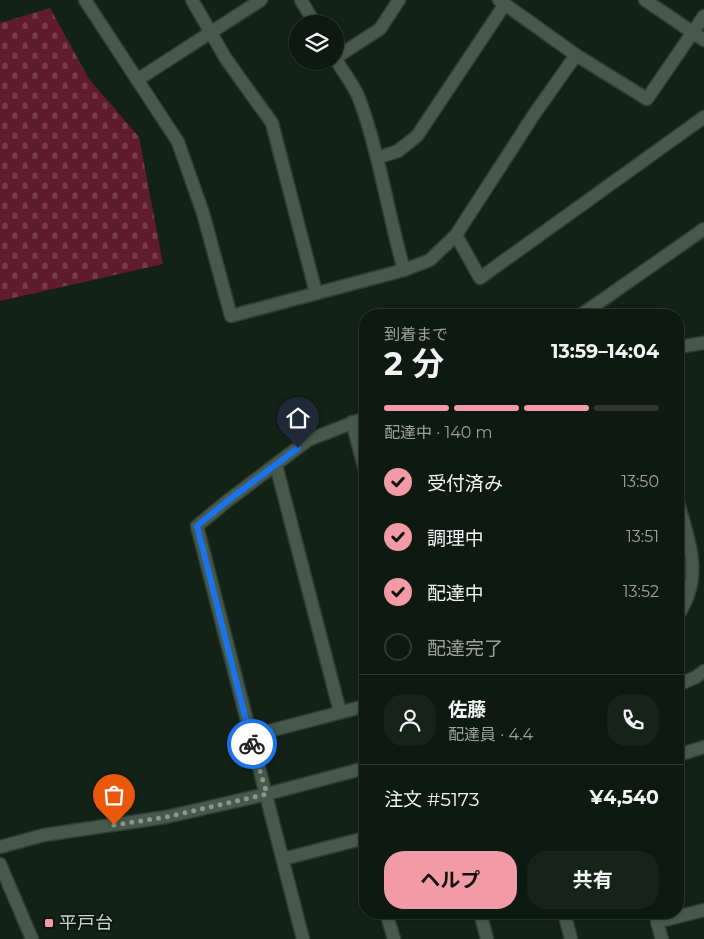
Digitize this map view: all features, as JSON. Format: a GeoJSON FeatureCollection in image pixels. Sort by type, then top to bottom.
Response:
{"type":"FeatureCollection","features":[{"type":"Feature","properties":{"kind":"street"},"geometry":{"type":"LineString","coordinates":[[85,0],[178,142],[202,213],[231,316],[404,270],[430,260],[456,235],[535,113],[576,55]]}},
{"type":"Feature","properties":{"kind":"street"},"geometry":{"type":"LineString","coordinates":[[192,0],[226,59],[272,123],[316,293]]}},
{"type":"Feature","properties":{"kind":"street"},"geometry":{"type":"LineString","coordinates":[[137,80],[261,0]]}},
{"type":"Feature","properties":{"kind":"street"},"geometry":{"type":"LineString","coordinates":[[301,0],[310,15]]}},
{"type":"Feature","properties":{"kind":"street"},"geometry":{"type":"LineString","coordinates":[[344,52],[380,29],[400,0]]}},
{"type":"Feature","properties":{"kind":"street"},"geometry":{"type":"LineString","coordinates":[[645,0],[704,40]]}},
{"type":"Feature","properties":{"kind":"street"},"geometry":{"type":"LineString","coordinates":[[377,158],[398,151],[417,136],[502,2],[576,55],[647,99],[691,32],[704,16]]}},
{"type":"Feature","properties":{"kind":"street"},"geometry":{"type":"LineString","coordinates":[[342,70],[360,100],[377,158],[404,270]]}},
{"type":"Feature","properties":{"kind":"street"},"geometry":{"type":"LineString","coordinates":[[456,235],[480,278],[704,117]]}},
{"type":"Feature","properties":{"kind":"street"},"geometry":{"type":"LineString","coordinates":[[590,309],[704,229]]}},
{"type":"Feature","properties":{"kind":"street"},"geometry":{"type":"LineString","coordinates":[[684,346],[704,343]]}},
{"type":"Feature","properties":{"kind":"street"},"geometry":{"type":"LineString","coordinates":[[303,939],[197,526],[308,440],[359,420]]}},
{"type":"Feature","properties":{"kind":"street"},"geometry":{"type":"LineString","coordinates":[[352,422],[359,448]]}},
{"type":"Feature","properties":{"kind":"street"},"geometry":{"type":"LineString","coordinates":[[276,465],[340,712]]}},
{"type":"Feature","properties":{"kind":"street"},"geometry":{"type":"LineString","coordinates":[[684,523],[692,552],[692,577],[688,598],[684,605]]}},
{"type":"Feature","properties":{"kind":"street"},"geometry":{"type":"LineString","coordinates":[[684,682],[704,671]]}},
{"type":"Feature","properties":{"kind":"street"},"geometry":{"type":"LineString","coordinates":[[250,736],[359,707]]}},
{"type":"Feature","properties":{"kind":"street"},"geometry":{"type":"LineString","coordinates":[[684,753],[704,748]]}},
{"type":"Feature","properties":{"kind":"street"},"geometry":{"type":"LineString","coordinates":[[0,847],[44,836],[166,817],[267,794],[359,770]]}},
{"type":"Feature","properties":{"kind":"street"},"geometry":{"type":"LineString","coordinates":[[283,860],[359,840]]}},
{"type":"Feature","properties":{"kind":"street"},"geometry":{"type":"LineString","coordinates":[[0,864],[32,939]]}},
{"type":"Feature","properties":{"kind":"street"},"geometry":{"type":"LineString","coordinates":[[684,913],[704,910]]}},
{"type":"Feature","properties":{"kind":"street"},"geometry":{"type":"LineString","coordinates":[[388,919],[394,939]]}},
{"type":"Feature","properties":{"kind":"street"},"geometry":{"type":"LineString","coordinates":[[482,919],[487,939]]}},
{"type":"Feature","properties":{"kind":"street"},"geometry":{"type":"LineString","coordinates":[[566,919],[571,939]]}},
{"type":"Feature","properties":{"kind":"street"},"geometry":{"type":"LineString","coordinates":[[657,919],[662,939]]}},
{"type":"Feature","properties":{"kind":"green space"},"geometry":{"type":"Polygon","coordinates":[[[50,8],[89,79],[139,137],[163,264],[0,301],[0,23],[50,8]]]}},
{"type":"Feature","properties":{"kind":"way so far"},"geometry":{"type":"LineString","coordinates":[[114,825],[166,817],[267,794],[252,744]]}},
{"type":"Feature","properties":{"kind":"place","name":"平戸台"},"geometry":{"type":"Point","coordinates":[49,923]}},
{"type":"Feature","properties":{"kind":"route"},"geometry":{"type":"LineString","coordinates":[[252,744],[197,526],[298,448]]}}]}
